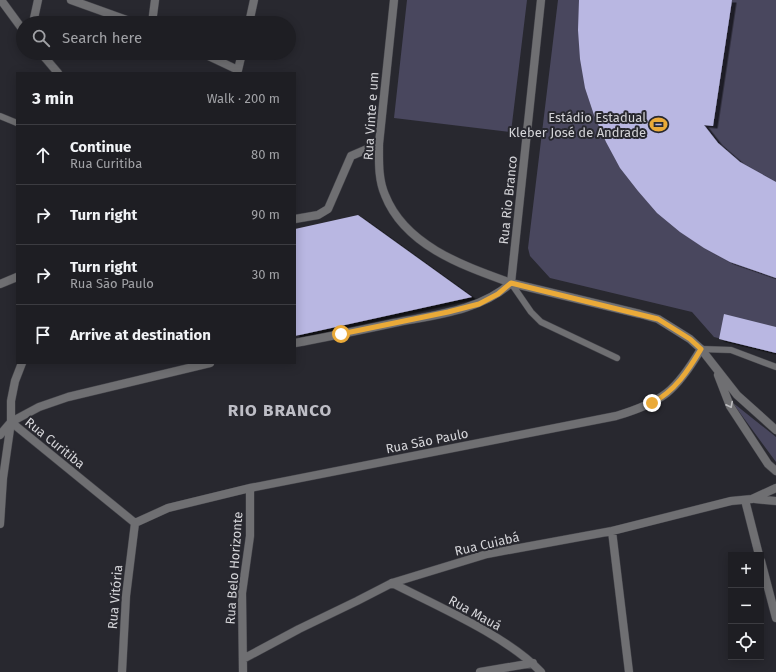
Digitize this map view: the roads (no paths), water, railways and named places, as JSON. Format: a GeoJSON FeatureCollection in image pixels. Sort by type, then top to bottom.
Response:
{"type":"FeatureCollection","features":[{"type":"Feature","properties":{"kind":"street"},"geometry":{"type":"LineString","coordinates":[[1,0],[16,20]]}},
{"type":"Feature","properties":{"kind":"street"},"geometry":{"type":"LineString","coordinates":[[35,16],[38,0]]}},
{"type":"Feature","properties":{"kind":"street"},"geometry":{"type":"LineString","coordinates":[[71,0],[116,16]]}},
{"type":"Feature","properties":{"kind":"street"},"geometry":{"type":"LineString","coordinates":[[153,16],[155,0]]}},
{"type":"Feature","properties":{"kind":"street"},"geometry":{"type":"LineString","coordinates":[[251,16],[254,0]]}},
{"type":"Feature","properties":{"kind":"street","name":"Rua Vinte e um"},"geometry":{"type":"LineString","coordinates":[[394,0],[379,144],[380,179],[384,194],[396,216],[429,247],[484,273],[511,283],[658,319],[690,339],[701,349],[715,369]]}},
{"type":"Feature","properties":{"kind":"street","name":"Rua Rio Branco"},"geometry":{"type":"LineString","coordinates":[[511,283],[541,0]]}},
{"type":"Feature","properties":{"kind":"street"},"geometry":{"type":"LineString","coordinates":[[47,60],[57,72]]}},
{"type":"Feature","properties":{"kind":"street"},"geometry":{"type":"LineString","coordinates":[[217,60],[238,70],[240,60]]}},
{"type":"Feature","properties":{"kind":"street"},"geometry":{"type":"LineString","coordinates":[[296,219],[318,215],[328,209],[351,156],[379,144]]}},
{"type":"Feature","properties":{"kind":"street"},"geometry":{"type":"LineString","coordinates":[[0,284],[16,277]]}},
{"type":"Feature","properties":{"kind":"street"},"geometry":{"type":"LineString","coordinates":[[296,344],[448,312],[479,304],[498,294],[511,283]]}},
{"type":"Feature","properties":{"kind":"street","name":"Rua São Paulo"},"geometry":{"type":"LineString","coordinates":[[135,523],[168,508],[250,488],[638,410],[665,396],[686,375],[701,349]]}},
{"type":"Feature","properties":{"kind":"street"},"geometry":{"type":"LineString","coordinates":[[0,524],[3,478],[11,422],[11,400],[15,381],[22,364]]}},
{"type":"Feature","properties":{"kind":"street","name":"Rua Curitiba"},"geometry":{"type":"LineString","coordinates":[[135,523],[11,422],[39,407],[68,397],[206,364]]}},
{"type":"Feature","properties":{"kind":"street"},"geometry":{"type":"LineString","coordinates":[[715,369],[737,395],[776,430]]}},
{"type":"Feature","properties":{"kind":"street"},"geometry":{"type":"LineString","coordinates":[[715,369],[730,406],[768,464],[776,471]]}},
{"type":"Feature","properties":{"kind":"street"},"geometry":{"type":"LineString","coordinates":[[0,435],[11,422]]}},
{"type":"Feature","properties":{"kind":"street","name":"Rua Belo Horizonte"},"geometry":{"type":"LineString","coordinates":[[243,672],[242,592],[250,536],[250,488]]}},
{"type":"Feature","properties":{"kind":"street","name":"Rua Cuiabá"},"geometry":{"type":"LineString","coordinates":[[242,659],[298,629],[357,602],[392,582],[487,554],[612,531],[749,499],[776,488]]}},
{"type":"Feature","properties":{"kind":"street"},"geometry":{"type":"LineString","coordinates":[[749,499],[758,552]]}},
{"type":"Feature","properties":{"kind":"street","name":"Rua Cuiabá"},"geometry":{"type":"LineString","coordinates":[[749,499],[776,501]]}},
{"type":"Feature","properties":{"kind":"street","name":"Rua Vitória"},"geometry":{"type":"LineString","coordinates":[[122,672],[126,596],[135,523]]}},
{"type":"Feature","properties":{"kind":"street"},"geometry":{"type":"LineString","coordinates":[[612,531],[629,672]]}},
{"type":"Feature","properties":{"kind":"street"},"geometry":{"type":"LineString","coordinates":[[764,572],[776,618]]}},
{"type":"Feature","properties":{"kind":"street","name":"Rua Mauá"},"geometry":{"type":"LineString","coordinates":[[392,582],[490,634],[533,663],[541,672]]}},
{"type":"Feature","properties":{"kind":"street"},"geometry":{"type":"LineString","coordinates":[[480,672],[533,663]]}},
{"type":"Feature","properties":{"kind":"lane"},"geometry":{"type":"LineString","coordinates":[[0,116],[16,123]]}},
{"type":"Feature","properties":{"kind":"lane"},"geometry":{"type":"LineString","coordinates":[[511,283],[531,312],[541,322],[617,358]]}},
{"type":"Feature","properties":{"kind":"lane"},"geometry":{"type":"LineString","coordinates":[[701,349],[731,350],[776,367]]}},
{"type":"Feature","properties":{"kind":"place","name":"Estádio Estadual Kleber José de Andrade"},"geometry":{"type":"Point","coordinates":[659,124]}},
{"type":"Feature","properties":{"kind":"district","name":"RIO BRANCO"},"geometry":{"type":"Point","coordinates":[280,410]}}]}
